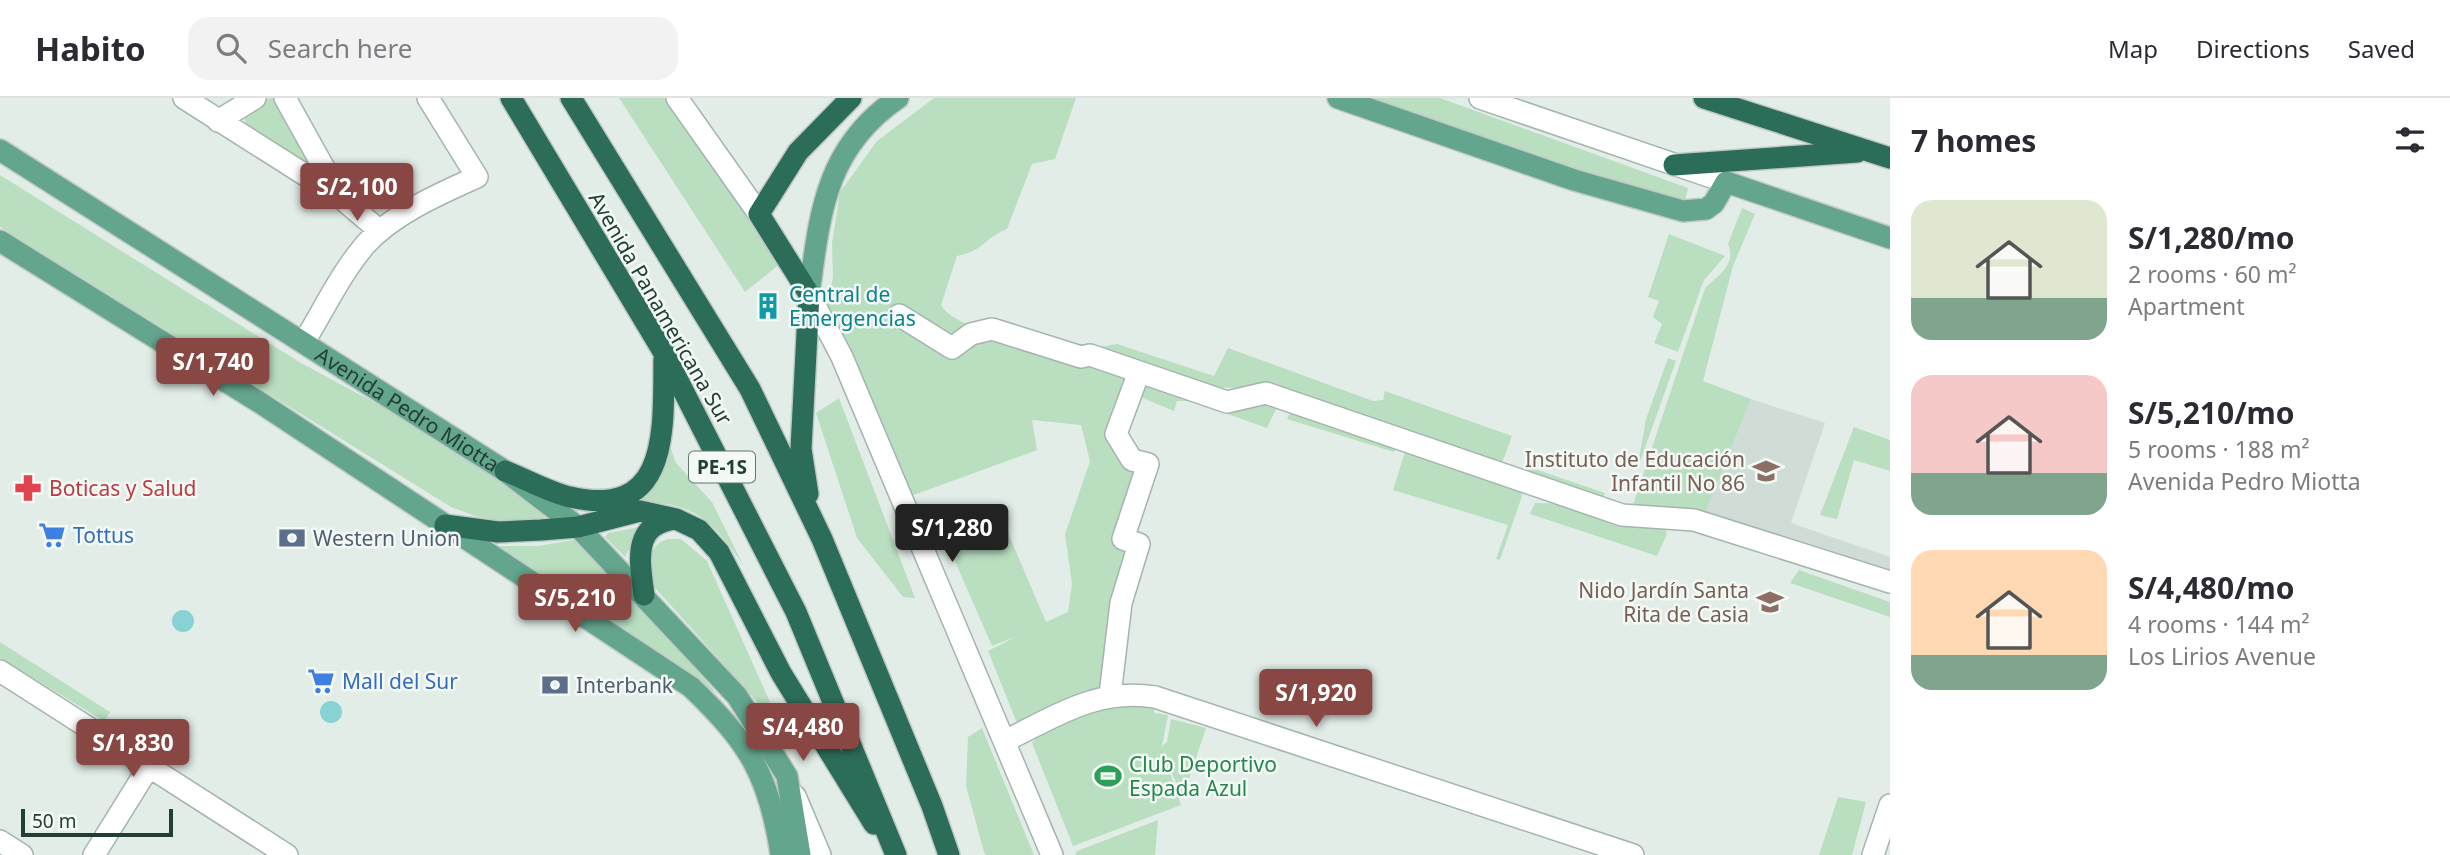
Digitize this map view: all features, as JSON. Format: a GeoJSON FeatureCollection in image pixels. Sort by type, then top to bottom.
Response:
{"type":"FeatureCollection","features":[{"type":"Feature","properties":{"kind":"highway","name":"Avenida Panamericana Sur"},"geometry":{"type":"LineString","coordinates":[[511,98],[664,353],[796,612],[895,855]]}},
{"type":"Feature","properties":{"kind":"highway","name":"Avenida Panamericana Sur"},"geometry":{"type":"LineString","coordinates":[[571,98],[750,389],[810,514],[932,806],[949,855]]}},
{"type":"Feature","properties":{"kind":"highway"},"geometry":{"type":"LineString","coordinates":[[810,514],[801,449],[809,294],[759,214],[797,152],[851,98]]}},
{"type":"Feature","properties":{"kind":"highway"},"geometry":{"type":"LineString","coordinates":[[1704,98],[1890,158]]}},
{"type":"Feature","properties":{"kind":"highway"},"geometry":{"type":"LineString","coordinates":[[1674,165],[1868,151]]}},
{"type":"Feature","properties":{"kind":"highway"},"geometry":{"type":"LineString","coordinates":[[505,471],[567,496],[592,501],[618,499],[635,493],[651,470],[663,431],[664,353]]}},
{"type":"Feature","properties":{"kind":"highway"},"geometry":{"type":"LineString","coordinates":[[445,525],[498,532],[578,527],[640,511],[676,519],[699,530],[719,552],[781,673],[895,855]]}},
{"type":"Feature","properties":{"kind":"highway"},"geometry":{"type":"LineString","coordinates":[[644,595],[639,552],[643,539],[666,520],[676,519]]}},
{"type":"Feature","properties":{"kind":"main road"},"geometry":{"type":"LineString","coordinates":[[809,294],[817,229],[831,176],[860,133],[882,109],[898,98]]}},
{"type":"Feature","properties":{"kind":"main road"},"geometry":{"type":"LineString","coordinates":[[1338,98],[1574,180],[1683,211],[1706,209],[1714,203],[1726,182],[1890,238]]}},
{"type":"Feature","properties":{"kind":"main road","name":"Avenida Pedro Miotta"},"geometry":{"type":"LineString","coordinates":[[0,150],[505,471],[578,527],[737,695],[787,776]]}},
{"type":"Feature","properties":{"kind":"main road"},"geometry":{"type":"LineString","coordinates":[[0,241],[259,402],[691,687],[746,746],[764,782],[775,814],[781,855]]}},
{"type":"Feature","properties":{"kind":"main road"},"geometry":{"type":"LineString","coordinates":[[787,776],[800,855]]}},
{"type":"Feature","properties":{"kind":"street"},"geometry":{"type":"LineString","coordinates":[[184,98],[340,197],[380,231]]}},
{"type":"Feature","properties":{"kind":"street"},"geometry":{"type":"LineString","coordinates":[[218,121],[256,98]]}},
{"type":"Feature","properties":{"kind":"street"},"geometry":{"type":"LineString","coordinates":[[285,98],[340,197]]}},
{"type":"Feature","properties":{"kind":"street"},"geometry":{"type":"LineString","coordinates":[[303,342],[364,247],[380,231],[437,195],[477,177],[428,98]]}},
{"type":"Feature","properties":{"kind":"street"},"geometry":{"type":"LineString","coordinates":[[677,98],[759,214]]}},
{"type":"Feature","properties":{"kind":"street"},"geometry":{"type":"LineString","coordinates":[[1480,98],[1726,182]]}},
{"type":"Feature","properties":{"kind":"street"},"geometry":{"type":"LineString","coordinates":[[809,294],[842,358],[1052,855]]}},
{"type":"Feature","properties":{"kind":"street"},"geometry":{"type":"LineString","coordinates":[[899,315],[952,348],[971,334],[992,329],[1081,357],[1090,355],[1227,402],[1266,393],[1622,516],[1694,520],[1890,582]]}},
{"type":"Feature","properties":{"kind":"street"},"geometry":{"type":"LineString","coordinates":[[1111,695],[1121,603],[1139,544],[1123,539],[1148,464],[1132,460],[1116,435],[1139,372]]}},
{"type":"Feature","properties":{"kind":"street"},"geometry":{"type":"LineString","coordinates":[[0,671],[150,765],[275,852]]}},
{"type":"Feature","properties":{"kind":"street"},"geometry":{"type":"LineString","coordinates":[[1005,741],[1094,698],[1129,693],[1155,697],[1633,855]]}},
{"type":"Feature","properties":{"kind":"street"},"geometry":{"type":"LineString","coordinates":[[94,855],[150,765]]}},
{"type":"Feature","properties":{"kind":"street"},"geometry":{"type":"LineString","coordinates":[[787,776],[820,855]]}},
{"type":"Feature","properties":{"kind":"street"},"geometry":{"type":"LineString","coordinates":[[1873,855],[1890,805]]}},
{"type":"Feature","properties":{"kind":"street"},"geometry":{"type":"LineString","coordinates":[[0,841],[22,855]]}},
{"type":"Feature","properties":{"kind":"shaded area","name":"Instituto de Educación Infantil No 86"},"geometry":{"type":"Polygon","coordinates":[[[1751,399],[1825,423],[1791,523],[1890,557],[1890,581],[1703,519],[1751,399]]]}},
{"type":"Feature","properties":{"kind":"green space"},"geometry":{"type":"Polygon","coordinates":[[[619,98],[664,98],[780,264],[745,292],[619,98]]]}},
{"type":"Feature","properties":{"kind":"green space"},"geometry":{"type":"Polygon","coordinates":[[[934,98],[1076,98],[1055,159],[1032,164],[1007,229],[979,248],[957,256],[941,305],[952,316],[999,338],[1134,377],[1112,432],[1140,474],[1111,688],[1017,723],[988,651],[1017,636],[992,646],[947,543],[1002,519],[1046,622],[1068,612],[1072,584],[1065,534],[1090,461],[1081,425],[1032,420],[1037,450],[911,496],[827,303],[833,277],[832,243],[840,192],[877,141],[934,98]]]}},
{"type":"Feature","properties":{"kind":"green space"},"geometry":{"type":"Polygon","coordinates":[[[1360,98],[1440,98],[1688,188],[1684,204],[1360,98]]]}},
{"type":"Feature","properties":{"kind":"green space"},"geometry":{"type":"Polygon","coordinates":[[[267,99],[280,100],[316,170],[246,129],[245,118],[267,99]]]}},
{"type":"Feature","properties":{"kind":"green space"},"geometry":{"type":"Polygon","coordinates":[[[0,175],[301,363],[433,434],[544,512],[544,518],[536,523],[512,525],[484,519],[451,507],[0,227],[0,175]]]}},
{"type":"Feature","properties":{"kind":"green space"},"geometry":{"type":"Polygon","coordinates":[[[1742,208],[1755,214],[1733,266],[1703,381],[1751,399],[1703,519],[1633,505],[1705,288],[1728,264],[1728,244],[1742,208]]]}},
{"type":"Feature","properties":{"kind":"green space"},"geometry":{"type":"Polygon","coordinates":[[[1669,234],[1725,256],[1704,280],[1678,352],[1654,343],[1662,324],[1653,317],[1659,301],[1648,297],[1669,234]]]}},
{"type":"Feature","properties":{"kind":"green space"},"geometry":{"type":"Polygon","coordinates":[[[1117,344],[1214,376],[1228,348],[1373,401],[1383,400],[1385,391],[1512,436],[1501,466],[1251,387],[1218,388],[1194,384],[1094,348],[1117,344]]]}},
{"type":"Feature","properties":{"kind":"green space"},"geometry":{"type":"Polygon","coordinates":[[[1668,358],[1676,361],[1637,470],[1646,419],[1668,358]]]}},
{"type":"Feature","properties":{"kind":"green space"},"geometry":{"type":"Polygon","coordinates":[[[1141,375],[1277,407],[1267,428],[1191,401],[1177,401],[1174,411],[1133,394],[1141,375]]]}},
{"type":"Feature","properties":{"kind":"green space"},"geometry":{"type":"Polygon","coordinates":[[[839,398],[915,598],[903,597],[857,538],[816,413],[839,398]]]}},
{"type":"Feature","properties":{"kind":"green space"},"geometry":{"type":"Polygon","coordinates":[[[1292,408],[1397,447],[1394,452],[1287,419],[1292,408]]]}},
{"type":"Feature","properties":{"kind":"green space"},"geometry":{"type":"Polygon","coordinates":[[[1854,427],[1890,440],[1890,471],[1854,460],[1837,519],[1820,515],[1854,427]]]}},
{"type":"Feature","properties":{"kind":"green space"},"geometry":{"type":"Polygon","coordinates":[[[668,441],[676,463],[712,502],[743,565],[722,537],[700,517],[674,505],[638,503],[668,441]]]}},
{"type":"Feature","properties":{"kind":"green space"},"geometry":{"type":"Polygon","coordinates":[[[1406,449],[1520,488],[1522,496],[1500,560],[1496,559],[1508,525],[1393,490],[1406,449]]]}},
{"type":"Feature","properties":{"kind":"green space"},"geometry":{"type":"Polygon","coordinates":[[[1526,466],[1605,493],[1602,500],[1517,468],[1525,470],[1526,466]]]}},
{"type":"Feature","properties":{"kind":"green space"},"geometry":{"type":"Polygon","coordinates":[[[1535,503],[1573,504],[1662,522],[1667,534],[1657,556],[1530,514],[1535,503]]]}},
{"type":"Feature","properties":{"kind":"green space"},"geometry":{"type":"Polygon","coordinates":[[[640,527],[625,557],[605,537],[608,533],[640,527]]]}},
{"type":"Feature","properties":{"kind":"green space"},"geometry":{"type":"Polygon","coordinates":[[[668,539],[681,539],[707,561],[769,700],[783,741],[760,705],[649,581],[653,550],[656,545],[668,539]]]}},
{"type":"Feature","properties":{"kind":"green space"},"geometry":{"type":"Polygon","coordinates":[[[574,540],[580,542],[635,599],[718,695],[681,667],[493,546],[538,546],[574,540]]]}},
{"type":"Feature","properties":{"kind":"green space"},"geometry":{"type":"Polygon","coordinates":[[[1799,570],[1890,602],[1890,617],[1790,583],[1799,570]]]}},
{"type":"Feature","properties":{"kind":"green space"},"geometry":{"type":"Polygon","coordinates":[[[0,642],[110,712],[104,721],[0,658],[0,642]]]}},
{"type":"Feature","properties":{"kind":"green space","name":"Club Deportivo Espada Azul"},"geometry":{"type":"Polygon","coordinates":[[[1111,705],[1154,705],[1154,713],[1168,715],[1162,746],[1167,742],[1171,719],[1206,728],[1183,797],[1165,759],[1181,805],[1073,846],[1032,743],[1042,731],[1111,705]]]}},
{"type":"Feature","properties":{"kind":"green space"},"geometry":{"type":"Polygon","coordinates":[[[982,728],[1034,855],[986,855],[984,852],[966,786],[968,737],[982,728]]]}},
{"type":"Feature","properties":{"kind":"green space"},"geometry":{"type":"Polygon","coordinates":[[[1838,797],[1866,802],[1852,855],[1819,855],[1838,797]]]}},
{"type":"Feature","properties":{"kind":"green space"},"geometry":{"type":"Polygon","coordinates":[[[1158,820],[1155,855],[1075,855],[1077,851],[1158,820]]]}},
{"type":"Feature","properties":{"kind":"water"},"geometry":{"type":"Polygon","coordinates":[[[183,610],[191,613],[194,621],[191,629],[183,632],[175,629],[172,621],[175,613],[183,610]]]}},
{"type":"Feature","properties":{"kind":"water"},"geometry":{"type":"Polygon","coordinates":[[[331,701],[339,704],[342,712],[339,720],[331,723],[323,720],[320,712],[323,704],[331,701]]]}},
{"type":"Feature","properties":{"kind":"place","name":"Central de Emergencias"},"geometry":{"type":"Point","coordinates":[768,306]}},
{"type":"Feature","properties":{"kind":"place","name":"Instituto de Educación Infantil No 86"},"geometry":{"type":"Point","coordinates":[1766,471]}},
{"type":"Feature","properties":{"kind":"place","name":"Boticas y Salud"},"geometry":{"type":"Point","coordinates":[28,488]}},
{"type":"Feature","properties":{"kind":"place","name":"Tottus"},"geometry":{"type":"Point","coordinates":[52,535]}},
{"type":"Feature","properties":{"kind":"place","name":"Western Union"},"geometry":{"type":"Point","coordinates":[292,538]}},
{"type":"Feature","properties":{"kind":"place","name":"Nido Jardín Santa Rita de Casia"},"geometry":{"type":"Point","coordinates":[1770,602]}},
{"type":"Feature","properties":{"kind":"place","name":"Mall del Sur"},"geometry":{"type":"Point","coordinates":[321,681]}},
{"type":"Feature","properties":{"kind":"place","name":"Interbank"},"geometry":{"type":"Point","coordinates":[555,685]}},
{"type":"Feature","properties":{"kind":"place","name":"Club Deportivo Espada Azul"},"geometry":{"type":"Point","coordinates":[1108,776]}}]}
